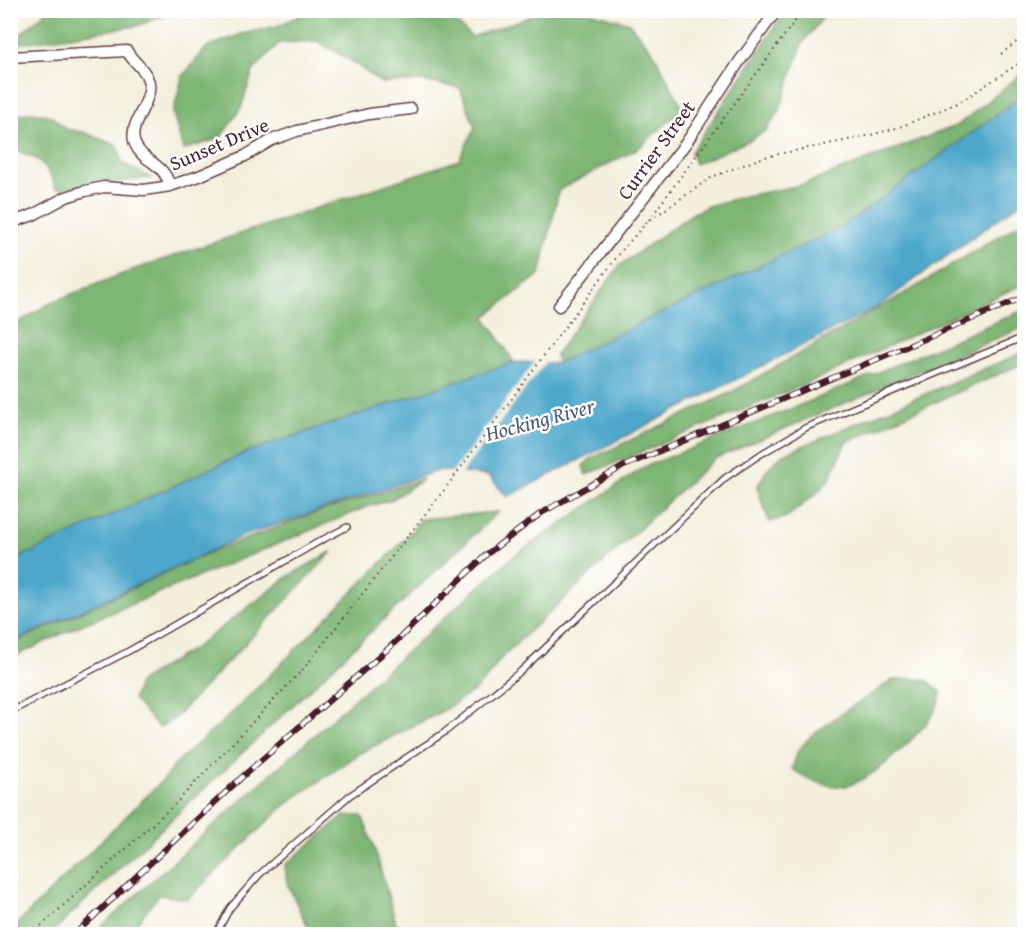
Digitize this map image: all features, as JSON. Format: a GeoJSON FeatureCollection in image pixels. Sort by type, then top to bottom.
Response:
{"type":"FeatureCollection","features":[{"type":"Feature","properties":{"kind":"street"},"geometry":{"type":"LineString","coordinates":[[656,10],[681,10]]}},
{"type":"Feature","properties":{"kind":"street","name":"Currier Street"},"geometry":{"type":"LineString","coordinates":[[559,306],[680,150],[739,62],[777,11],[772,10]]}},
{"type":"Feature","properties":{"kind":"street"},"geometry":{"type":"LineString","coordinates":[[10,57],[127,51],[131,59],[148,77],[149,87],[133,133],[134,142],[145,157],[165,172],[170,186]]}},
{"type":"Feature","properties":{"kind":"street","name":"Sunset Drive"},"geometry":{"type":"LineString","coordinates":[[10,223],[33,215],[66,197],[85,191],[104,187],[144,190],[170,186],[245,156],[273,140],[297,131],[369,114],[411,109]]}},
{"type":"Feature","properties":{"kind":"lane"},"geometry":{"type":"LineString","coordinates":[[216,934],[230,908],[260,874],[349,796],[445,732],[522,671],[724,478],[807,427],[1024,337]]}},
{"type":"Feature","properties":{"kind":"lane"},"geometry":{"type":"LineString","coordinates":[[10,712],[127,652],[347,527]]}},
{"type":"Feature","properties":{"kind":"path"},"geometry":{"type":"LineString","coordinates":[[32,934],[175,804],[305,667],[448,485],[622,250],[647,222],[803,10]]}},
{"type":"Feature","properties":{"kind":"path"},"geometry":{"type":"LineString","coordinates":[[1001,54],[1024,36]]}},
{"type":"Feature","properties":{"kind":"path"},"geometry":{"type":"LineString","coordinates":[[647,222],[712,177],[764,157],[900,127],[960,102],[1024,60]]}},
{"type":"Feature","properties":{"kind":"green space"},"geometry":{"type":"Polygon","coordinates":[[[786,10],[828,11],[802,44],[779,112],[766,131],[695,164],[691,152],[786,10]]]}},
{"type":"Feature","properties":{"kind":"green space"},"geometry":{"type":"Polygon","coordinates":[[[47,11],[173,11],[136,26],[11,45],[11,42],[47,11]]]}},
{"type":"Feature","properties":{"kind":"green space"},"geometry":{"type":"Polygon","coordinates":[[[310,11],[443,11],[472,37],[546,11],[586,11],[629,23],[653,52],[683,108],[639,148],[559,190],[540,274],[485,317],[514,362],[247,452],[11,562],[10,328],[52,302],[135,269],[459,160],[475,127],[460,88],[422,81],[381,83],[350,60],[317,41],[279,43],[253,71],[241,108],[220,138],[183,150],[173,113],[182,77],[207,47],[242,34],[277,26],[310,11]]]}},
{"type":"Feature","properties":{"kind":"green space"},"geometry":{"type":"Polygon","coordinates":[[[1024,72],[1024,95],[842,227],[557,363],[556,354],[619,266],[692,214],[708,206],[745,196],[802,185],[958,125],[1024,72]]]}},
{"type":"Feature","properties":{"kind":"green space"},"geometry":{"type":"Polygon","coordinates":[[[33,112],[51,116],[66,129],[83,132],[118,146],[122,163],[151,178],[56,189],[49,172],[40,162],[11,149],[10,116],[33,112]]]}},
{"type":"Feature","properties":{"kind":"green space"},"geometry":{"type":"Polygon","coordinates":[[[1024,221],[1024,284],[810,382],[586,475],[583,466],[590,459],[730,393],[919,285],[1024,221]]]}},
{"type":"Feature","properties":{"kind":"green space"},"geometry":{"type":"Polygon","coordinates":[[[1024,310],[1024,327],[714,459],[503,656],[474,691],[439,713],[364,751],[293,799],[188,899],[159,895],[128,934],[93,934],[511,558],[644,467],[813,400],[1024,310]]]}},
{"type":"Feature","properties":{"kind":"green space"},"geometry":{"type":"Polygon","coordinates":[[[1024,352],[1024,363],[846,442],[830,479],[818,492],[787,517],[769,522],[757,487],[768,468],[782,455],[1024,352]]]}},
{"type":"Feature","properties":{"kind":"green space"},"geometry":{"type":"Polygon","coordinates":[[[423,479],[391,500],[369,506],[79,626],[11,658],[11,644],[206,554],[318,512],[423,479]]]}},
{"type":"Feature","properties":{"kind":"green space"},"geometry":{"type":"Polygon","coordinates":[[[498,512],[50,934],[11,934],[11,930],[164,779],[177,762],[230,715],[406,538],[421,519],[498,512]]]}},
{"type":"Feature","properties":{"kind":"green space"},"geometry":{"type":"Polygon","coordinates":[[[333,551],[175,718],[159,728],[133,699],[140,681],[196,647],[289,576],[333,551]]]}},
{"type":"Feature","properties":{"kind":"green space"},"geometry":{"type":"Polygon","coordinates":[[[911,678],[928,681],[942,693],[934,712],[926,723],[880,768],[855,783],[844,786],[830,786],[816,782],[792,769],[798,751],[810,737],[893,680],[911,678]]]}},
{"type":"Feature","properties":{"kind":"green space"},"geometry":{"type":"Polygon","coordinates":[[[344,816],[362,816],[375,850],[399,934],[311,934],[287,883],[285,865],[344,816]]]}},
{"type":"Feature","properties":{"kind":"water","name":"Hocking River"},"geometry":{"type":"Polygon","coordinates":[[[1024,95],[1024,200],[877,307],[507,497],[489,476],[440,470],[243,536],[11,643],[10,562],[247,452],[514,362],[557,363],[842,227],[1024,95]]]}},
{"type":"Feature","properties":{"kind":"pier"},"geometry":{"type":"Polygon","coordinates":[[[537,359],[547,360],[460,475],[451,474],[537,359]]]}},
{"type":"Feature","properties":{"kind":"railway"},"geometry":{"type":"LineString","coordinates":[[75,934],[242,777],[389,648],[487,554],[540,514],[624,466],[1024,297]]}}]}
